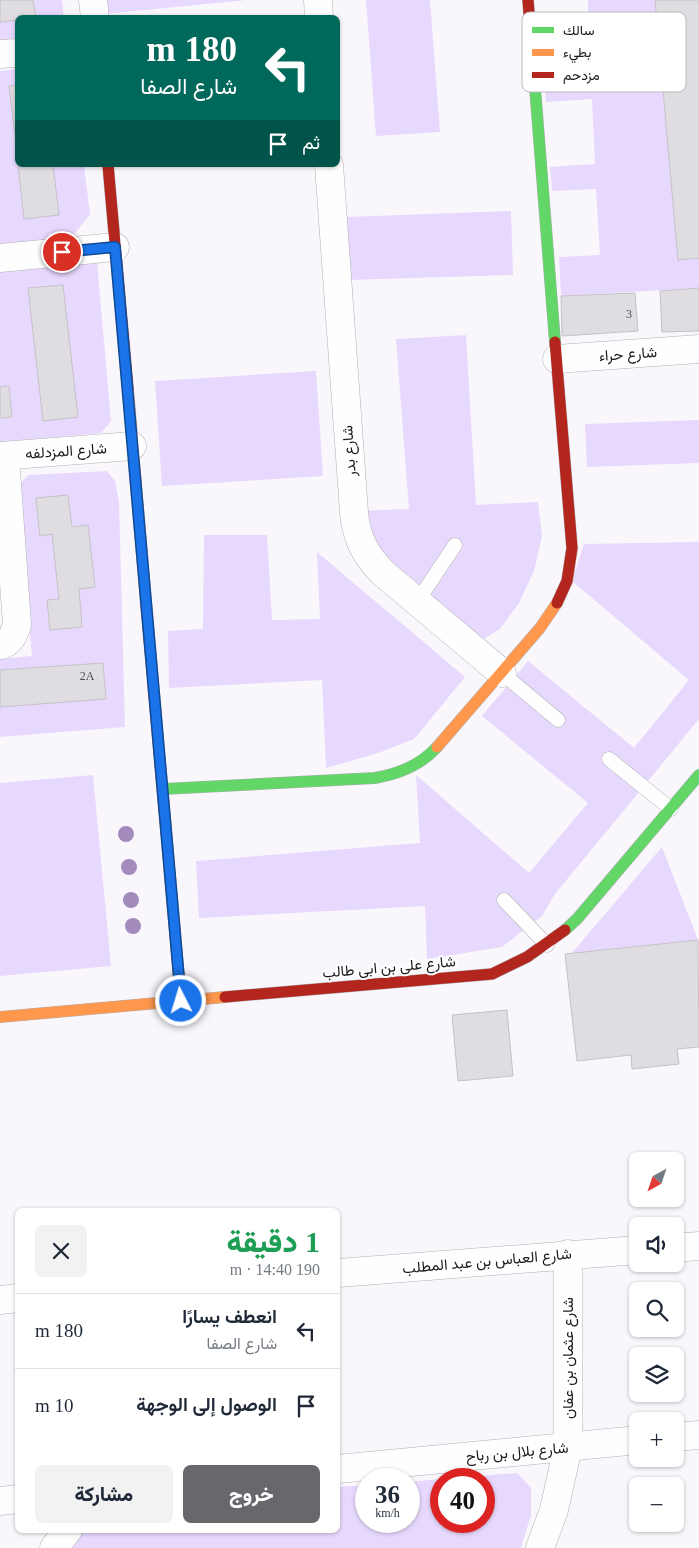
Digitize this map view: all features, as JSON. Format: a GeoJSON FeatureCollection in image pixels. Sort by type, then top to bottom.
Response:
{"type":"FeatureCollection","features":[{"type":"Feature","properties":{"kind":"street"},"geometry":{"type":"LineString","coordinates":[[93,0],[95,15]]}},
{"type":"Feature","properties":{"kind":"street"},"geometry":{"type":"LineString","coordinates":[[318,0],[319,15]]}},
{"type":"Feature","properties":{"kind":"street"},"geometry":{"type":"LineString","coordinates":[[0,54],[15,53]]}},
{"type":"Feature","properties":{"kind":"street"},"geometry":{"type":"LineString","coordinates":[[163,789],[364,780],[384,778],[403,772],[435,750],[552,613],[568,581],[572,548],[535,92]]}},
{"type":"Feature","properties":{"kind":"street"},"geometry":{"type":"LineString","coordinates":[[108,167],[181,1001]]}},
{"type":"Feature","properties":{"kind":"street","name":"شارع بدر"},"geometry":{"type":"LineString","coordinates":[[329,167],[355,526],[358,539],[373,563],[502,673]]}},
{"type":"Feature","properties":{"kind":"street"},"geometry":{"type":"LineString","coordinates":[[0,258],[115,247]]}},
{"type":"Feature","properties":{"kind":"street","name":"شارع حراء"},"geometry":{"type":"LineString","coordinates":[[557,360],[699,349]]}},
{"type":"Feature","properties":{"kind":"street","name":"شارع المزدلفه"},"geometry":{"type":"LineString","coordinates":[[3,456],[132,446]]}},
{"type":"Feature","properties":{"kind":"street"},"geometry":{"type":"LineString","coordinates":[[0,645],[4,645],[10,640],[18,625],[3,456]]}},
{"type":"Feature","properties":{"kind":"street","name":"شارع على بن ابى طالب"},"geometry":{"type":"LineString","coordinates":[[0,1017],[492,974],[530,957],[577,919],[699,775]]}},
{"type":"Feature","properties":{"kind":"street"},"geometry":{"type":"LineString","coordinates":[[684,1247],[699,1246]]}},
{"type":"Feature","properties":{"kind":"street","name":"شارع العباس بن عبد المطلب"},"geometry":{"type":"LineString","coordinates":[[340,1272],[629,1251]]}},
{"type":"Feature","properties":{"kind":"street","name":"شارع عثمان بن عفان"},"geometry":{"type":"LineString","coordinates":[[540,1548],[554,1510],[568,1447],[568,1254]]}},
{"type":"Feature","properties":{"kind":"street"},"geometry":{"type":"LineString","coordinates":[[0,1300],[15,1298]]}},
{"type":"Feature","properties":{"kind":"street"},"geometry":{"type":"LineString","coordinates":[[684,1436],[699,1435]]}},
{"type":"Feature","properties":{"kind":"street","name":"شارع بلال بن رباح"},"geometry":{"type":"LineString","coordinates":[[340,1469],[629,1441]]}},
{"type":"Feature","properties":{"kind":"street"},"geometry":{"type":"LineString","coordinates":[[0,1501],[15,1499]]}},
{"type":"Feature","properties":{"kind":"street"},"geometry":{"type":"LineString","coordinates":[[54,1548],[66,1533]]}},
{"type":"Feature","properties":{"kind":"lane"},"geometry":{"type":"LineString","coordinates":[[417,602],[455,545]]}},
{"type":"Feature","properties":{"kind":"lane"},"geometry":{"type":"LineString","coordinates":[[502,673],[558,720]]}},
{"type":"Feature","properties":{"kind":"lane"},"geometry":{"type":"LineString","coordinates":[[609,759],[671,809]]}},
{"type":"Feature","properties":{"kind":"lane"},"geometry":{"type":"LineString","coordinates":[[504,900],[547,945]]}},
{"type":"Feature","properties":{"kind":"shaded area"},"geometry":{"type":"Polygon","coordinates":[[[0,0],[62,0],[64,15],[15,15],[15,46],[0,48],[0,0]]]}},
{"type":"Feature","properties":{"kind":"shaded area"},"geometry":{"type":"Polygon","coordinates":[[[104,0],[246,0],[105,14],[104,0]]]}},
{"type":"Feature","properties":{"kind":"shaded area"},"geometry":{"type":"Polygon","coordinates":[[[366,0],[430,0],[440,132],[376,136],[366,0]]]}},
{"type":"Feature","properties":{"kind":"shaded area"},"geometry":{"type":"Polygon","coordinates":[[[588,0],[655,0],[656,12],[588,12],[588,0]]]}},
{"type":"Feature","properties":{"kind":"shaded area"},"geometry":{"type":"Polygon","coordinates":[[[15,69],[15,167],[84,167],[90,215],[70,239],[0,244],[0,71],[15,69]]]}},
{"type":"Feature","properties":{"kind":"shaded area"},"geometry":{"type":"Polygon","coordinates":[[[545,92],[663,92],[678,260],[699,258],[699,288],[561,296],[559,257],[600,255],[596,189],[552,191],[550,167],[595,164],[592,99],[546,102],[545,92]]]}},
{"type":"Feature","properties":{"kind":"shaded area"},"geometry":{"type":"Polygon","coordinates":[[[511,211],[513,275],[349,280],[347,217],[511,211]]]}},
{"type":"Feature","properties":{"kind":"shaded area"},"geometry":{"type":"Polygon","coordinates":[[[97,262],[111,421],[101,433],[0,442],[0,269],[97,262]]]}},
{"type":"Feature","properties":{"kind":"shaded area"},"geometry":{"type":"Polygon","coordinates":[[[466,335],[476,505],[538,502],[542,536],[534,571],[519,603],[500,629],[477,643],[364,546],[357,511],[409,509],[396,339],[466,335]]]}},
{"type":"Feature","properties":{"kind":"shaded area"},"geometry":{"type":"Polygon","coordinates":[[[316,371],[323,476],[162,486],[155,381],[316,371]]]}},
{"type":"Feature","properties":{"kind":"shaded area"},"geometry":{"type":"Polygon","coordinates":[[[699,420],[699,463],[587,467],[585,424],[699,420]]]}},
{"type":"Feature","properties":{"kind":"shaded area"},"geometry":{"type":"Polygon","coordinates":[[[107,471],[115,481],[119,502],[125,727],[0,737],[0,707],[106,698],[103,663],[0,670],[0,659],[32,656],[17,500],[20,484],[28,475],[107,471]]]}},
{"type":"Feature","properties":{"kind":"shaded area"},"geometry":{"type":"Polygon","coordinates":[[[204,535],[267,535],[272,620],[320,619],[317,552],[465,677],[414,739],[378,753],[326,768],[322,680],[169,688],[168,631],[203,629],[204,535]]]}},
{"type":"Feature","properties":{"kind":"shaded area"},"geometry":{"type":"Polygon","coordinates":[[[699,542],[699,719],[555,894],[542,916],[502,947],[427,959],[425,906],[199,918],[196,861],[420,843],[416,775],[529,873],[588,803],[482,716],[528,661],[634,748],[689,680],[572,581],[584,544],[699,542]]]}},
{"type":"Feature","properties":{"kind":"shaded area"},"geometry":{"type":"Polygon","coordinates":[[[93,775],[111,966],[0,976],[0,783],[93,775]]]}},
{"type":"Feature","properties":{"kind":"shaded area"},"geometry":{"type":"Polygon","coordinates":[[[662,847],[698,940],[572,953],[662,847]]]}},
{"type":"Feature","properties":{"kind":"shaded area"},"geometry":{"type":"Polygon","coordinates":[[[517,1473],[531,1488],[531,1515],[521,1548],[65,1548],[77,1533],[340,1533],[340,1487],[355,1486],[355,1533],[420,1533],[420,1481],[430,1480],[430,1533],[495,1533],[495,1475],[517,1473]]]}},
{"type":"Feature","properties":{"kind":"building"},"geometry":{"type":"Polygon","coordinates":[[[0,0],[33,0],[36,15],[15,15],[15,20],[0,22],[0,0]]]}},
{"type":"Feature","properties":{"kind":"building"},"geometry":{"type":"Polygon","coordinates":[[[655,0],[699,0],[699,258],[678,260],[663,92],[686,92],[686,12],[656,12],[655,0]]]}},
{"type":"Feature","properties":{"kind":"building"},"geometry":{"type":"Polygon","coordinates":[[[15,85],[15,135],[9,86],[15,85]]]}},
{"type":"Feature","properties":{"kind":"building"},"geometry":{"type":"Polygon","coordinates":[[[18,167],[53,167],[59,215],[24,219],[18,167]]]}},
{"type":"Feature","properties":{"kind":"building"},"geometry":{"type":"Polygon","coordinates":[[[63,285],[78,417],[43,421],[28,288],[63,285]]]}},
{"type":"Feature","properties":{"kind":"building"},"geometry":{"type":"Polygon","coordinates":[[[699,288],[699,331],[662,332],[660,291],[699,288]]]}},
{"type":"Feature","properties":{"kind":"building"},"geometry":{"type":"Polygon","coordinates":[[[635,293],[638,331],[562,336],[561,296],[635,293]]]}},
{"type":"Feature","properties":{"kind":"building"},"geometry":{"type":"Polygon","coordinates":[[[9,386],[12,417],[0,418],[0,387],[9,386]]]}},
{"type":"Feature","properties":{"kind":"building"},"geometry":{"type":"Polygon","coordinates":[[[68,495],[72,527],[88,525],[95,587],[79,589],[82,627],[50,630],[47,600],[59,599],[52,534],[40,536],[36,498],[68,495]]]}},
{"type":"Feature","properties":{"kind":"building"},"geometry":{"type":"Polygon","coordinates":[[[103,663],[106,699],[0,707],[0,670],[103,663]]]}},
{"type":"Feature","properties":{"kind":"building"},"geometry":{"type":"Polygon","coordinates":[[[698,940],[699,1047],[677,1049],[679,1064],[632,1069],[631,1055],[577,1061],[565,954],[698,940]]]}},
{"type":"Feature","properties":{"kind":"building"},"geometry":{"type":"Polygon","coordinates":[[[507,1010],[513,1076],[458,1081],[452,1015],[507,1010]]]}},
{"type":"Feature","properties":{"kind":"traffic: fast"},"geometry":{"type":"LineString","coordinates":[[535,92],[555,342]]}},
{"type":"Feature","properties":{"kind":"traffic: fast"},"geometry":{"type":"LineString","coordinates":[[163,789],[375,778],[409,768],[424,759],[437,747]]}},
{"type":"Feature","properties":{"kind":"traffic: fast"},"geometry":{"type":"LineString","coordinates":[[565,930],[577,919],[699,775]]}},
{"type":"Feature","properties":{"kind":"traffic: slow"},"geometry":{"type":"LineString","coordinates":[[128,389],[146,603]]}},
{"type":"Feature","properties":{"kind":"traffic: slow"},"geometry":{"type":"LineString","coordinates":[[437,747],[540,628],[557,603]]}},
{"type":"Feature","properties":{"kind":"traffic: slow"},"geometry":{"type":"LineString","coordinates":[[0,1017],[225,997]]}},
{"type":"Feature","properties":{"kind":"traffic: jam"},"geometry":{"type":"LineString","coordinates":[[528,0],[529,12]]}},
{"type":"Feature","properties":{"kind":"traffic: jam"},"geometry":{"type":"LineString","coordinates":[[108,167],[128,389]]}},
{"type":"Feature","properties":{"kind":"traffic: jam"},"geometry":{"type":"LineString","coordinates":[[555,342],[572,548],[567,581],[557,603]]}},
{"type":"Feature","properties":{"kind":"traffic: jam"},"geometry":{"type":"LineString","coordinates":[[146,603],[181,1001]]}},
{"type":"Feature","properties":{"kind":"traffic: jam"},"geometry":{"type":"LineString","coordinates":[[225,997],[492,974],[527,957],[565,930]]}},
{"type":"Feature","properties":{"kind":"route"},"geometry":{"type":"LineString","coordinates":[[62,252],[115,247],[181,1001]]}}]}
